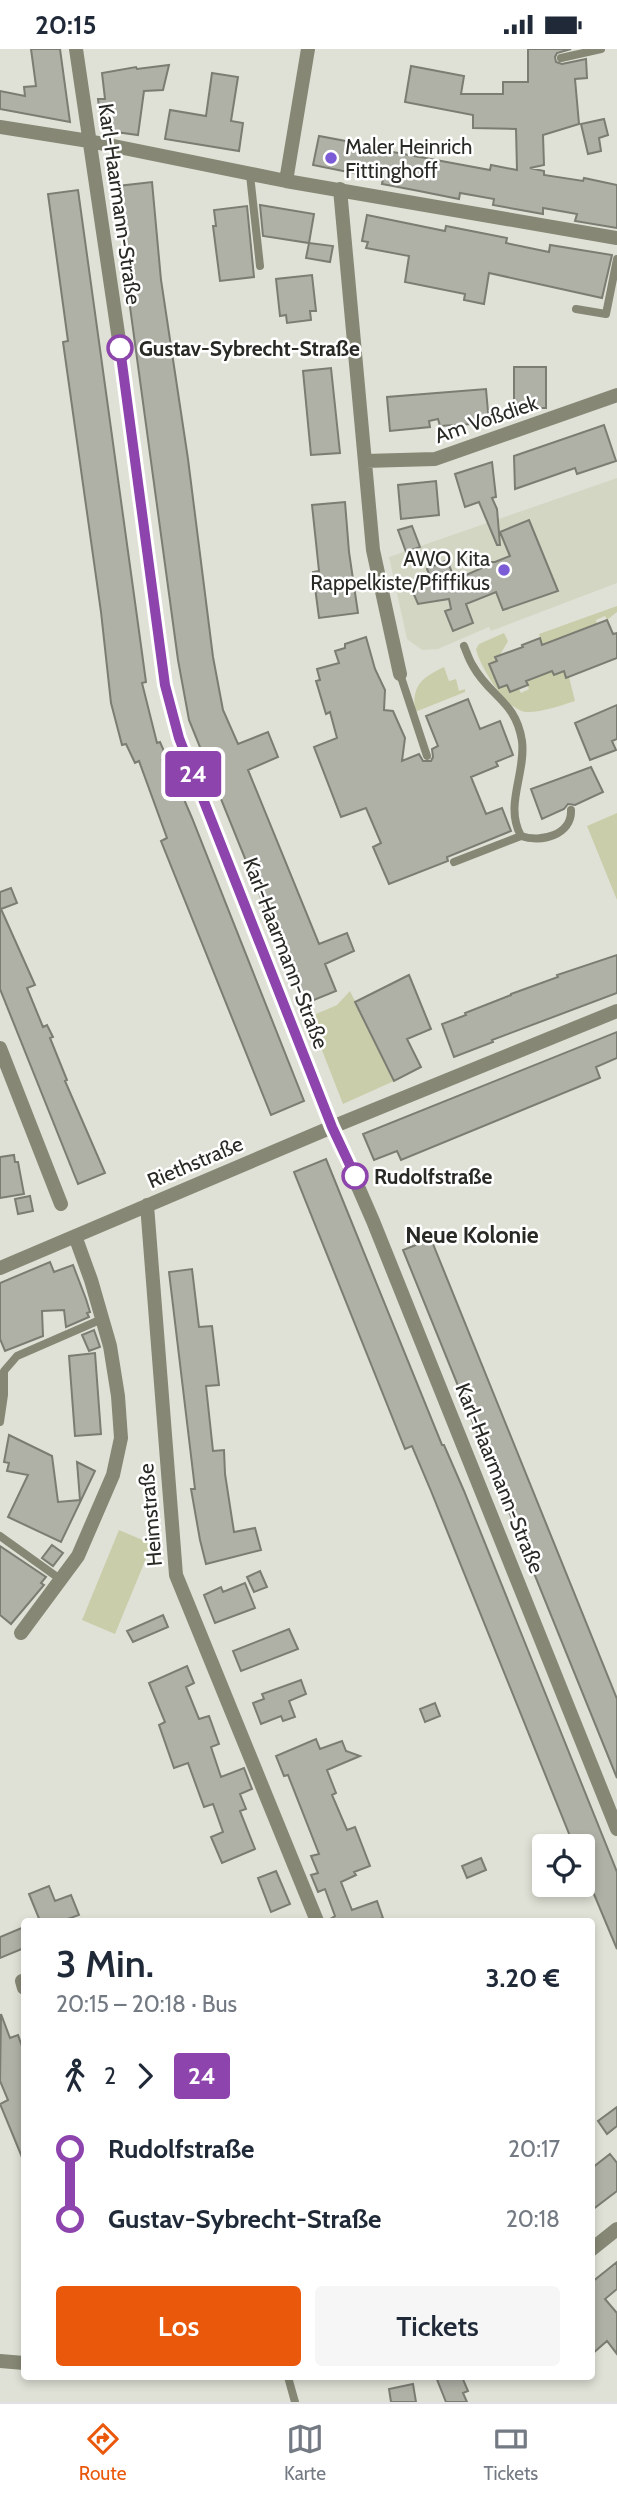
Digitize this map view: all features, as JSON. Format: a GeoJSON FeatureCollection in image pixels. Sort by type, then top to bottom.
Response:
{"type":"FeatureCollection","features":[{"type":"Feature","properties":{"kind":"street","name":"Karl-Haarmann-Straße"},"geometry":{"type":"LineString","coordinates":[[76,49],[170,710],[332,1127],[373,1220],[617,1829]]}},
{"type":"Feature","properties":{"kind":"street"},"geometry":{"type":"LineString","coordinates":[[285,181],[308,49]]}},
{"type":"Feature","properties":{"kind":"street"},"geometry":{"type":"LineString","coordinates":[[0,127],[89,141],[250,175],[617,238]]}},
{"type":"Feature","properties":{"kind":"street"},"geometry":{"type":"LineString","coordinates":[[340,189],[373,550],[400,674]]}},
{"type":"Feature","properties":{"kind":"street","name":"Am Voßdiek"},"geometry":{"type":"LineString","coordinates":[[365,461],[435,459],[617,395]]}},
{"type":"Feature","properties":{"kind":"street"},"geometry":{"type":"LineString","coordinates":[[332,1127],[617,1011]]}},
{"type":"Feature","properties":{"kind":"street"},"geometry":{"type":"LineString","coordinates":[[0,1048],[61,1204]]}},
{"type":"Feature","properties":{"kind":"street","name":"Riethstraße"},"geometry":{"type":"LineString","coordinates":[[0,1268],[332,1127]]}},
{"type":"Feature","properties":{"kind":"street","name":"Heimstraße"},"geometry":{"type":"LineString","coordinates":[[147,1205],[176,1575],[316,1918]]}},
{"type":"Feature","properties":{"kind":"street"},"geometry":{"type":"LineString","coordinates":[[21,1633],[78,1556],[113,1475],[121,1438],[110,1346],[75,1236]]}},
{"type":"Feature","properties":{"kind":"street"},"geometry":{"type":"LineString","coordinates":[[595,2247],[617,2229]]}},
{"type":"Feature","properties":{"kind":"street"},"geometry":{"type":"LineString","coordinates":[[0,2361],[21,2363]]}},
{"type":"Feature","properties":{"kind":"lane"},"geometry":{"type":"LineString","coordinates":[[561,58],[601,49]]}},
{"type":"Feature","properties":{"kind":"lane"},"geometry":{"type":"LineString","coordinates":[[250,175],[260,266]]}},
{"type":"Feature","properties":{"kind":"lane"},"geometry":{"type":"LineString","coordinates":[[576,309],[606,314],[617,259]]}},
{"type":"Feature","properties":{"kind":"lane"},"geometry":{"type":"LineString","coordinates":[[464,646],[473,667],[515,716],[522,740],[523,760],[513,807],[514,824],[521,836],[528,839],[554,835],[567,828],[572,817],[571,810]]}},
{"type":"Feature","properties":{"kind":"lane"},"geometry":{"type":"LineString","coordinates":[[400,674],[427,757]]}},
{"type":"Feature","properties":{"kind":"lane"},"geometry":{"type":"LineString","coordinates":[[454,862],[521,836]]}},
{"type":"Feature","properties":{"kind":"lane"},"geometry":{"type":"LineString","coordinates":[[0,1422],[4,1371],[17,1356],[102,1319]]}},
{"type":"Feature","properties":{"kind":"lane"},"geometry":{"type":"LineString","coordinates":[[0,1536],[60,1579]]}},
{"type":"Feature","properties":{"kind":"lane"},"geometry":{"type":"LineString","coordinates":[[289,2380],[295,2402]]}},
{"type":"Feature","properties":{"kind":"shaded area","name":"AWO Kita Rappelkiste/Pfiffikus"},"geometry":{"type":"Polygon","coordinates":[[[617,478],[617,583],[491,631],[489,627],[438,649],[422,650],[407,639],[389,557],[617,478]]]}},
{"type":"Feature","properties":{"kind":"green space"},"geometry":{"type":"Polygon","coordinates":[[[617,606],[617,612],[607,620],[605,616],[596,620],[597,624],[553,641],[543,648],[539,634],[617,606]]]}},
{"type":"Feature","properties":{"kind":"green space"},"geometry":{"type":"Polygon","coordinates":[[[504,633],[508,641],[496,657],[497,661],[490,665],[499,688],[507,685],[510,692],[519,689],[521,693],[529,689],[526,681],[552,671],[554,675],[564,671],[566,678],[569,677],[575,701],[531,712],[510,704],[488,676],[476,649],[479,644],[504,633]]]}},
{"type":"Feature","properties":{"kind":"green space"},"geometry":{"type":"Polygon","coordinates":[[[444,667],[449,681],[456,679],[459,691],[465,689],[465,692],[415,712],[415,695],[420,684],[429,675],[444,667]]]}},
{"type":"Feature","properties":{"kind":"green space"},"geometry":{"type":"Polygon","coordinates":[[[617,813],[617,900],[587,826],[617,813]]]}},
{"type":"Feature","properties":{"kind":"green space"},"geometry":{"type":"Polygon","coordinates":[[[350,991],[394,1081],[343,1104],[309,1017],[337,1005],[350,991]]]}},
{"type":"Feature","properties":{"kind":"green space"},"geometry":{"type":"Polygon","coordinates":[[[119,1530],[152,1544],[115,1634],[82,1620],[119,1530]]]}},
{"type":"Feature","properties":{"kind":"building"},"geometry":{"type":"Polygon","coordinates":[[[31,49],[60,49],[70,122],[0,109],[0,91],[25,96],[24,87],[36,86],[31,49]]]}},
{"type":"Feature","properties":{"kind":"building"},"geometry":{"type":"Polygon","coordinates":[[[528,49],[571,49],[557,53],[556,62],[562,64],[586,59],[587,78],[575,79],[579,124],[543,135],[544,165],[530,168],[544,171],[544,175],[583,181],[584,178],[617,185],[617,228],[575,221],[577,214],[543,208],[543,214],[493,205],[494,199],[460,193],[459,199],[382,184],[383,179],[313,165],[319,136],[490,170],[491,165],[517,170],[516,129],[473,128],[473,115],[405,102],[411,66],[464,76],[461,94],[503,94],[503,82],[528,82],[528,49]]]}},
{"type":"Feature","properties":{"kind":"building"},"geometry":{"type":"Polygon","coordinates":[[[169,65],[163,90],[144,91],[138,135],[102,130],[98,99],[105,99],[102,73],[169,65]]]}},
{"type":"Feature","properties":{"kind":"building"},"geometry":{"type":"Polygon","coordinates":[[[212,73],[238,77],[231,121],[243,123],[239,151],[165,139],[170,110],[206,116],[212,73]]]}},
{"type":"Feature","properties":{"kind":"building"},"geometry":{"type":"Polygon","coordinates":[[[604,119],[608,135],[599,138],[601,151],[588,154],[581,124],[604,119]]]}},
{"type":"Feature","properties":{"kind":"building"},"geometry":{"type":"Polygon","coordinates":[[[152,182],[161,280],[188,459],[213,657],[223,710],[238,744],[268,732],[278,757],[248,770],[319,944],[347,933],[354,951],[325,964],[336,991],[304,1004],[189,720],[178,660],[125,270],[128,270],[118,186],[152,182]]]}},
{"type":"Feature","properties":{"kind":"building"},"geometry":{"type":"Polygon","coordinates":[[[78,190],[146,682],[142,683],[157,743],[160,742],[167,758],[162,760],[172,785],[177,783],[192,818],[304,1101],[271,1115],[161,841],[167,838],[139,761],[135,763],[126,744],[122,745],[111,703],[63,342],[68,341],[48,194],[78,190]]]}},
{"type":"Feature","properties":{"kind":"building"},"geometry":{"type":"Polygon","coordinates":[[[260,205],[314,214],[309,243],[263,236],[260,205]]]}},
{"type":"Feature","properties":{"kind":"building"},"geometry":{"type":"Polygon","coordinates":[[[247,206],[254,277],[220,281],[213,226],[216,226],[214,210],[247,206]]]}},
{"type":"Feature","properties":{"kind":"building"},"geometry":{"type":"Polygon","coordinates":[[[367,215],[445,231],[446,226],[507,238],[506,243],[549,252],[550,245],[612,255],[602,298],[489,273],[484,304],[464,300],[465,294],[405,282],[409,256],[366,248],[368,242],[362,241],[367,215]]]}},
{"type":"Feature","properties":{"kind":"building"},"geometry":{"type":"Polygon","coordinates":[[[309,243],[333,246],[330,262],[306,258],[309,243]]]}},
{"type":"Feature","properties":{"kind":"building"},"geometry":{"type":"Polygon","coordinates":[[[312,275],[316,311],[310,311],[311,320],[287,323],[286,315],[280,316],[276,279],[312,275]]]}},
{"type":"Feature","properties":{"kind":"building"},"geometry":{"type":"Polygon","coordinates":[[[514,367],[546,367],[546,408],[514,408],[514,367]]]}},
{"type":"Feature","properties":{"kind":"building"},"geometry":{"type":"Polygon","coordinates":[[[331,368],[340,453],[311,455],[303,371],[331,368]]]}},
{"type":"Feature","properties":{"kind":"building"},"geometry":{"type":"Polygon","coordinates":[[[486,389],[489,423],[440,426],[438,419],[429,421],[430,427],[390,431],[387,397],[486,389]]]}},
{"type":"Feature","properties":{"kind":"building"},"geometry":{"type":"Polygon","coordinates":[[[604,425],[616,461],[577,474],[575,468],[515,489],[514,456],[604,425]]]}},
{"type":"Feature","properties":{"kind":"building"},"geometry":{"type":"Polygon","coordinates":[[[492,462],[496,497],[492,498],[497,509],[500,545],[497,545],[479,502],[465,507],[455,474],[492,462]]]}},
{"type":"Feature","properties":{"kind":"building"},"geometry":{"type":"Polygon","coordinates":[[[436,481],[439,515],[401,519],[398,485],[436,481]]]}},
{"type":"Feature","properties":{"kind":"building"},"geometry":{"type":"Polygon","coordinates":[[[345,502],[358,613],[319,618],[313,572],[319,571],[312,505],[345,502]]]}},
{"type":"Feature","properties":{"kind":"building"},"geometry":{"type":"Polygon","coordinates":[[[529,520],[558,591],[503,610],[496,592],[466,604],[473,623],[453,631],[445,611],[451,609],[449,599],[418,604],[412,590],[432,581],[427,569],[447,560],[455,580],[482,568],[486,562],[495,562],[510,556],[500,532],[529,520]]]}},
{"type":"Feature","properties":{"kind":"building"},"geometry":{"type":"Polygon","coordinates":[[[412,526],[420,547],[406,552],[398,530],[412,526]]]}},
{"type":"Feature","properties":{"kind":"building"},"geometry":{"type":"Polygon","coordinates":[[[607,620],[613,634],[617,633],[617,658],[566,678],[564,671],[554,675],[552,671],[526,681],[528,685],[510,692],[507,685],[499,688],[489,664],[497,661],[495,657],[540,638],[542,645],[607,620]]]}},
{"type":"Feature","properties":{"kind":"building"},"geometry":{"type":"Polygon","coordinates":[[[366,637],[375,669],[385,690],[384,710],[393,711],[405,738],[402,761],[419,754],[423,761],[431,761],[432,749],[438,746],[426,716],[468,699],[480,729],[500,721],[513,755],[496,762],[498,766],[471,777],[486,814],[502,808],[511,831],[447,857],[448,861],[389,884],[373,847],[381,843],[366,808],[341,817],[314,747],[337,738],[330,712],[326,714],[316,681],[320,680],[317,669],[339,663],[335,651],[345,648],[345,644],[366,637]]]}},
{"type":"Feature","properties":{"kind":"building"},"geometry":{"type":"Polygon","coordinates":[[[617,705],[617,739],[612,741],[616,750],[590,760],[575,723],[617,705]]]}},
{"type":"Feature","properties":{"kind":"building"},"geometry":{"type":"Polygon","coordinates":[[[591,767],[603,792],[575,805],[568,804],[564,809],[542,819],[531,789],[591,767]]]}},
{"type":"Feature","properties":{"kind":"building"},"geometry":{"type":"Polygon","coordinates":[[[11,888],[17,903],[1,909],[35,985],[27,988],[43,1027],[47,1025],[53,1037],[50,1038],[67,1080],[65,1081],[105,1173],[78,1184],[0,989],[0,892],[11,888]]]}},
{"type":"Feature","properties":{"kind":"building"},"geometry":{"type":"Polygon","coordinates":[[[617,955],[617,993],[454,1057],[442,1024],[558,977],[557,975],[617,955]]]}},
{"type":"Feature","properties":{"kind":"building"},"geometry":{"type":"Polygon","coordinates":[[[409,975],[431,1029],[407,1039],[421,1067],[394,1081],[355,1002],[409,975]]]}},
{"type":"Feature","properties":{"kind":"building"},"geometry":{"type":"Polygon","coordinates":[[[617,1032],[617,1058],[596,1067],[600,1078],[401,1160],[397,1151],[374,1160],[363,1134],[617,1032]]]}},
{"type":"Feature","properties":{"kind":"building"},"geometry":{"type":"Polygon","coordinates":[[[14,1155],[15,1162],[18,1162],[24,1194],[0,1198],[0,1157],[14,1155]]]}},
{"type":"Feature","properties":{"kind":"building"},"geometry":{"type":"Polygon","coordinates":[[[326,1159],[442,1445],[464,1491],[617,1872],[617,1949],[595,1897],[595,1834],[569,1834],[431,1491],[412,1446],[405,1449],[294,1172],[326,1159]]]}},
{"type":"Feature","properties":{"kind":"building"},"geometry":{"type":"Polygon","coordinates":[[[30,1196],[33,1211],[18,1214],[15,1199],[30,1196]]]}},
{"type":"Feature","properties":{"kind":"building"},"geometry":{"type":"Polygon","coordinates":[[[431,1239],[617,1699],[617,1778],[403,1250],[431,1239]]]}},
{"type":"Feature","properties":{"kind":"building"},"geometry":{"type":"Polygon","coordinates":[[[50,1262],[54,1272],[73,1265],[90,1312],[87,1313],[89,1317],[66,1327],[64,1310],[42,1311],[43,1336],[5,1351],[0,1339],[0,1283],[50,1262]]]}},
{"type":"Feature","properties":{"kind":"building"},"geometry":{"type":"Polygon","coordinates":[[[192,1269],[199,1327],[212,1326],[219,1385],[206,1386],[213,1451],[224,1450],[234,1532],[255,1528],[261,1550],[206,1564],[191,1489],[195,1489],[169,1272],[192,1269]]]}},
{"type":"Feature","properties":{"kind":"building"},"geometry":{"type":"Polygon","coordinates":[[[94,1330],[100,1347],[89,1351],[82,1335],[94,1330]]]}},
{"type":"Feature","properties":{"kind":"building"},"geometry":{"type":"Polygon","coordinates":[[[95,1353],[101,1434],[75,1436],[69,1356],[95,1353]]]}},
{"type":"Feature","properties":{"kind":"building"},"geometry":{"type":"Polygon","coordinates":[[[9,1435],[52,1456],[58,1502],[80,1500],[77,1462],[95,1471],[61,1542],[8,1517],[28,1475],[7,1471],[9,1463],[4,1462],[9,1435]]]}},
{"type":"Feature","properties":{"kind":"building"},"geometry":{"type":"Polygon","coordinates":[[[52,1545],[63,1553],[53,1566],[42,1558],[52,1545]]]}},
{"type":"Feature","properties":{"kind":"building"},"geometry":{"type":"Polygon","coordinates":[[[0,1546],[46,1577],[41,1583],[44,1585],[11,1624],[0,1615],[0,1546]]]}},
{"type":"Feature","properties":{"kind":"building"},"geometry":{"type":"Polygon","coordinates":[[[260,1571],[267,1587],[254,1592],[247,1577],[260,1571]]]}},
{"type":"Feature","properties":{"kind":"building"},"geometry":{"type":"Polygon","coordinates":[[[245,1583],[255,1608],[215,1623],[204,1595],[221,1587],[223,1592],[245,1583]]]}},
{"type":"Feature","properties":{"kind":"building"},"geometry":{"type":"Polygon","coordinates":[[[163,1615],[168,1627],[133,1642],[127,1631],[163,1615]]]}},
{"type":"Feature","properties":{"kind":"building"},"geometry":{"type":"Polygon","coordinates":[[[289,1629],[298,1649],[241,1671],[233,1651],[289,1629]]]}},
{"type":"Feature","properties":{"kind":"building"},"geometry":{"type":"Polygon","coordinates":[[[187,1666],[194,1683],[186,1687],[199,1719],[209,1716],[219,1744],[211,1747],[221,1777],[244,1768],[252,1789],[240,1794],[246,1809],[240,1811],[255,1849],[222,1863],[211,1837],[223,1832],[213,1804],[204,1807],[188,1763],[174,1768],[159,1725],[165,1722],[149,1683],[187,1666]]]}},
{"type":"Feature","properties":{"kind":"building"},"geometry":{"type":"Polygon","coordinates":[[[301,1680],[306,1694],[289,1701],[295,1717],[283,1721],[281,1716],[261,1724],[253,1703],[264,1699],[262,1694],[301,1680]]]}},
{"type":"Feature","properties":{"kind":"building"},"geometry":{"type":"Polygon","coordinates":[[[435,1703],[440,1716],[425,1722],[420,1709],[435,1703]]]}},
{"type":"Feature","properties":{"kind":"building"},"geometry":{"type":"Polygon","coordinates":[[[316,1739],[320,1749],[342,1741],[346,1751],[360,1756],[327,1770],[336,1793],[332,1795],[347,1830],[355,1827],[370,1866],[354,1872],[356,1875],[341,1882],[352,1910],[377,1901],[383,1918],[332,1918],[335,1916],[325,1889],[318,1892],[311,1875],[318,1873],[311,1856],[319,1854],[288,1775],[284,1776],[276,1756],[316,1739]]]}},
{"type":"Feature","properties":{"kind":"building"},"geometry":{"type":"Polygon","coordinates":[[[481,1858],[486,1870],[467,1878],[462,1866],[481,1858]]]}},
{"type":"Feature","properties":{"kind":"building"},"geometry":{"type":"Polygon","coordinates":[[[276,1871],[290,1904],[271,1912],[258,1878],[276,1871]]]}},
{"type":"Feature","properties":{"kind":"building"},"geometry":{"type":"Polygon","coordinates":[[[49,1886],[55,1901],[71,1895],[79,1915],[70,1918],[39,1918],[29,1894],[49,1886]]]}},
{"type":"Feature","properties":{"kind":"building"},"geometry":{"type":"Polygon","coordinates":[[[21,1928],[21,1949],[0,1958],[0,1937],[21,1928]]]}},
{"type":"Feature","properties":{"kind":"building"},"geometry":{"type":"Polygon","coordinates":[[[1,2014],[10,2038],[18,2035],[21,2044],[21,2155],[0,2104],[8,2100],[0,2081],[1,2014]]]}},
{"type":"Feature","properties":{"kind":"building"},"geometry":{"type":"Polygon","coordinates":[[[617,2107],[617,2126],[607,2134],[598,2121],[617,2107]]]}},
{"type":"Feature","properties":{"kind":"building"},"geometry":{"type":"Polygon","coordinates":[[[610,2154],[617,2163],[617,2191],[595,2208],[595,2166],[610,2154]]]}},
{"type":"Feature","properties":{"kind":"building"},"geometry":{"type":"Polygon","coordinates":[[[617,2262],[617,2289],[605,2299],[617,2313],[617,2354],[607,2341],[595,2351],[595,2280],[617,2262]]]}},
{"type":"Feature","properties":{"kind":"building"},"geometry":{"type":"Polygon","coordinates":[[[437,2380],[463,2380],[468,2391],[463,2393],[467,2402],[446,2402],[437,2380]]]}},
{"type":"Feature","properties":{"kind":"building"},"geometry":{"type":"Polygon","coordinates":[[[413,2384],[416,2402],[391,2402],[389,2389],[413,2384]]]}},
{"type":"Feature","properties":{"kind":"bus line","name":"24"},"geometry":{"type":"LineString","coordinates":[[120,348],[170,710],[332,1127],[355,1176]]}},
{"type":"Feature","properties":{"kind":"place","name":"Maler Heinrich Fittinghoff"},"geometry":{"type":"Point","coordinates":[331,158]}},
{"type":"Feature","properties":{"kind":"place","name":"Gustav-Sybrecht-Straße"},"geometry":{"type":"Point","coordinates":[120,348]}},
{"type":"Feature","properties":{"kind":"place","name":"AWO Kita Rappelkiste/Pfiffikus"},"geometry":{"type":"Point","coordinates":[504,570]}},
{"type":"Feature","properties":{"kind":"place","name":"Rudolfstraße"},"geometry":{"type":"Point","coordinates":[355,1176]}},
{"type":"Feature","properties":{"kind":"district","name":"Neue Kolonie"},"geometry":{"type":"Point","coordinates":[472,1235]}}]}
